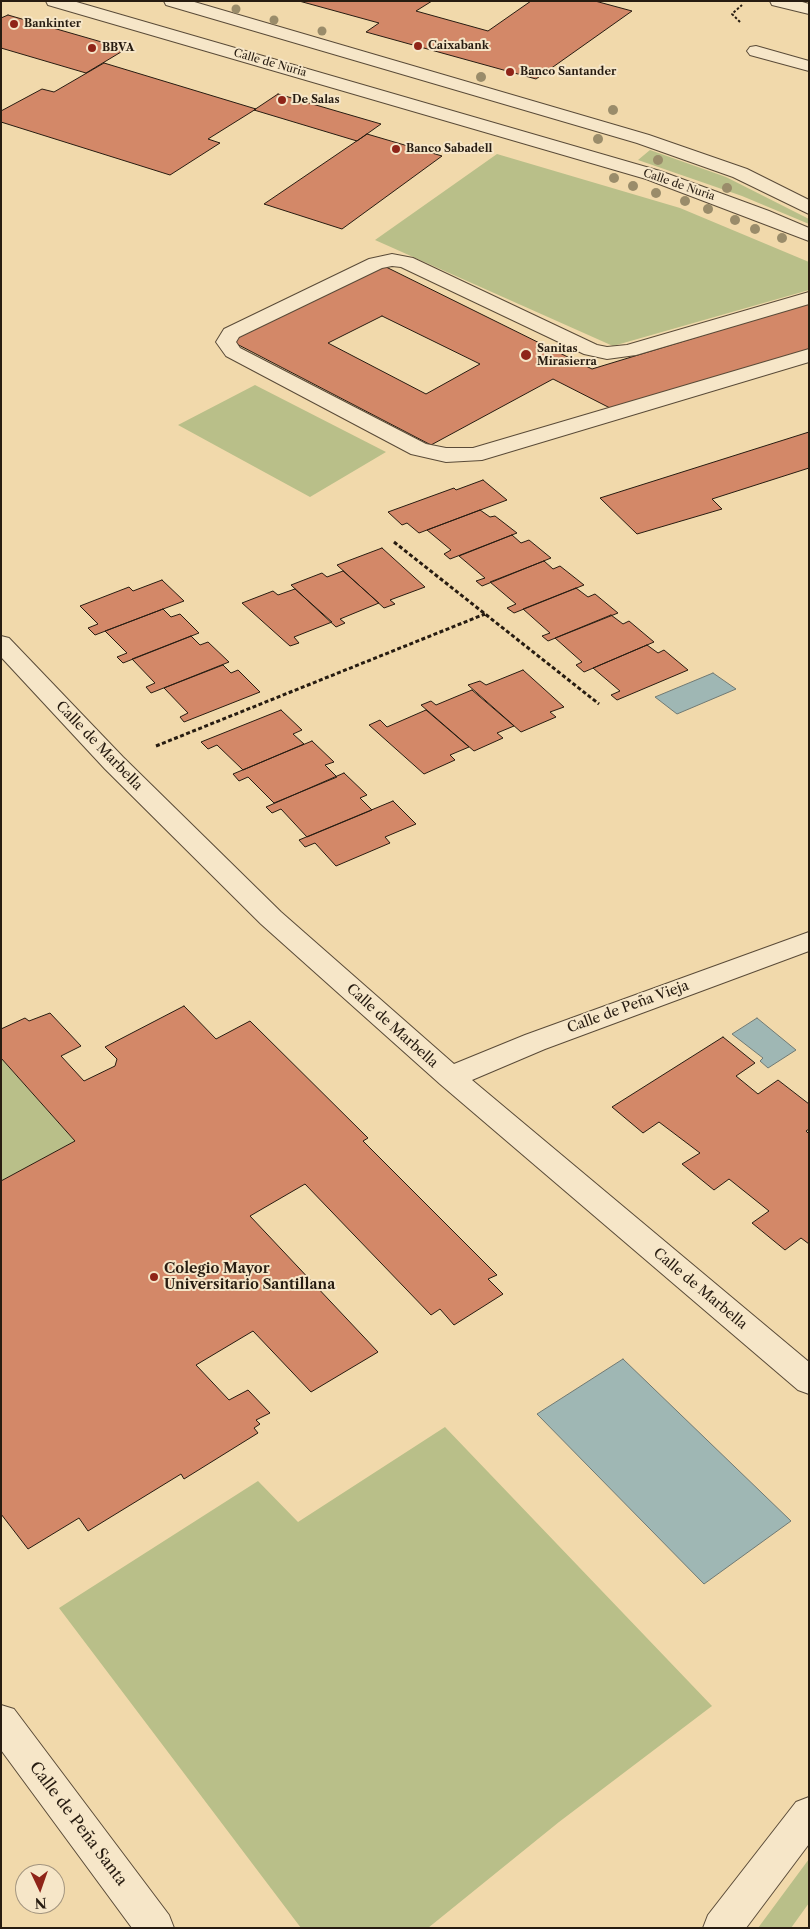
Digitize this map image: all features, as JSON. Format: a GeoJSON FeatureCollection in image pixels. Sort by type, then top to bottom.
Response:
{"type":"FeatureCollection","features":[{"type":"Feature","properties":{"kind":"street","name":"Calle de Nuria"},"geometry":{"type":"LineString","coordinates":[[54,1],[487,125],[662,178],[762,214],[809,235]]}},
{"type":"Feature","properties":{"kind":"street"},"geometry":{"type":"LineString","coordinates":[[172,1],[643,139],[740,173],[808,207]]}},
{"type":"Feature","properties":{"kind":"street"},"geometry":{"type":"LineString","coordinates":[[778,1],[809,9]]}},
{"type":"Feature","properties":{"kind":"street"},"geometry":{"type":"LineString","coordinates":[[756,51],[809,66]]}},
{"type":"Feature","properties":{"kind":"street"},"geometry":{"type":"LineString","coordinates":[[487,125],[506,114],[510,110],[512,102]]}},
{"type":"Feature","properties":{"kind":"street"},"geometry":{"type":"LineString","coordinates":[[547,143],[551,135],[563,126],[578,120]]}},
{"type":"Feature","properties":{"kind":"street"},"geometry":{"type":"LineString","coordinates":[[809,298],[629,351],[607,353],[591,350],[406,262],[392,260],[376,263],[231,333],[226,342],[233,352],[419,450],[446,455],[474,456],[809,355]]}},
{"type":"Feature","properties":{"kind":"street","name":"Calle de Marbella"},"geometry":{"type":"LineString","coordinates":[[1,643],[114,763],[271,918],[450,1078],[809,1381]]}},
{"type":"Feature","properties":{"kind":"street","name":"Calle de Peña Vieja"},"geometry":{"type":"LineString","coordinates":[[450,1078],[535,1042],[809,941]]}},
{"type":"Feature","properties":{"kind":"street","name":"Calle de Peña Santa"},"geometry":{"type":"LineString","coordinates":[[1,1721],[155,1928]]}},
{"type":"Feature","properties":{"kind":"street"},"geometry":{"type":"LineString","coordinates":[[722,1928],[809,1814]]}},
{"type":"Feature","properties":{"kind":"path"},"geometry":{"type":"LineString","coordinates":[[394,542],[599,704]]}},
{"type":"Feature","properties":{"kind":"path"},"geometry":{"type":"LineString","coordinates":[[114,763],[485,614]]}},
{"type":"Feature","properties":{"kind":"green space"},"geometry":{"type":"Polygon","coordinates":[[[650,150],[726,177],[809,219],[809,224],[742,196],[638,160],[650,150]]]}},
{"type":"Feature","properties":{"kind":"green space"},"geometry":{"type":"Polygon","coordinates":[[[497,154],[680,208],[809,262],[809,290],[613,346],[375,240],[497,154]]]}},
{"type":"Feature","properties":{"kind":"green space"},"geometry":{"type":"Polygon","coordinates":[[[255,385],[386,452],[310,497],[178,425],[255,385]]]}},
{"type":"Feature","properties":{"kind":"green space"},"geometry":{"type":"Polygon","coordinates":[[[1,1058],[75,1141],[1,1181],[1,1058]]]}},
{"type":"Feature","properties":{"kind":"green space"},"geometry":{"type":"Polygon","coordinates":[[[445,1427],[712,1706],[559,1822],[428,1928],[301,1928],[59,1608],[258,1481],[298,1522],[445,1427]]]}},
{"type":"Feature","properties":{"kind":"green space"},"geometry":{"type":"Polygon","coordinates":[[[809,1859],[809,1903],[791,1928],[758,1928],[809,1859]]]}},
{"type":"Feature","properties":{"kind":"water"},"geometry":{"type":"Polygon","coordinates":[[[713,673],[736,689],[677,714],[655,697],[713,673]]]}},
{"type":"Feature","properties":{"kind":"water"},"geometry":{"type":"Polygon","coordinates":[[[757,1018],[796,1050],[768,1068],[760,1061],[763,1058],[732,1034],[757,1018]]]}},
{"type":"Feature","properties":{"kind":"water"},"geometry":{"type":"Polygon","coordinates":[[[623,1359],[791,1521],[704,1584],[537,1414],[623,1359]]]}},
{"type":"Feature","properties":{"kind":"building"},"geometry":{"type":"Polygon","coordinates":[[[299,1],[432,1],[416,11],[488,31],[531,1],[595,1],[632,11],[536,79],[366,32],[379,23],[299,1]]]}},
{"type":"Feature","properties":{"kind":"building"},"geometry":{"type":"Polygon","coordinates":[[[8,15],[126,49],[86,73],[1,48],[1,18],[8,15]]]}},
{"type":"Feature","properties":{"kind":"building"},"geometry":{"type":"Polygon","coordinates":[[[104,63],[256,109],[208,139],[220,143],[170,175],[1,122],[1,111],[42,89],[54,92],[104,63]]]}},
{"type":"Feature","properties":{"kind":"building"},"geometry":{"type":"Polygon","coordinates":[[[278,94],[381,124],[357,141],[254,110],[278,94]]]}},
{"type":"Feature","properties":{"kind":"building"},"geometry":{"type":"Polygon","coordinates":[[[367,134],[442,156],[342,229],[264,204],[367,134]]]}},
{"type":"Feature","properties":{"kind":"building"},"geometry":{"type":"Polygon","coordinates":[[[384,266],[592,369],[809,303],[809,351],[612,409],[553,379],[431,445],[231,341],[384,266]],[[382,316],[328,343],[426,394],[480,364],[382,316]]]}},
{"type":"Feature","properties":{"kind":"building"},"geometry":{"type":"Polygon","coordinates":[[[809,432],[809,468],[712,499],[722,509],[637,534],[600,498],[809,432]]]}},
{"type":"Feature","properties":{"kind":"building"},"geometry":{"type":"Polygon","coordinates":[[[483,480],[507,500],[419,533],[407,523],[402,525],[388,512],[454,488],[456,490],[483,480]]]}},
{"type":"Feature","properties":{"kind":"building"},"geometry":{"type":"Polygon","coordinates":[[[480,510],[490,517],[495,516],[517,533],[450,559],[444,554],[451,550],[427,530],[480,510]]]}},
{"type":"Feature","properties":{"kind":"building"},"geometry":{"type":"Polygon","coordinates":[[[512,535],[521,543],[529,540],[551,558],[482,586],[476,581],[485,578],[459,556],[512,535]]]}},
{"type":"Feature","properties":{"kind":"building"},"geometry":{"type":"Polygon","coordinates":[[[382,548],[425,587],[390,600],[395,604],[384,608],[337,565],[382,548]]]}},
{"type":"Feature","properties":{"kind":"building"},"geometry":{"type":"Polygon","coordinates":[[[544,561],[553,569],[560,566],[584,585],[514,613],[507,608],[516,604],[490,582],[544,561]]]}},
{"type":"Feature","properties":{"kind":"building"},"geometry":{"type":"Polygon","coordinates":[[[343,571],[379,603],[340,619],[345,623],[336,627],[291,585],[322,573],[327,577],[343,571]]]}},
{"type":"Feature","properties":{"kind":"building"},"geometry":{"type":"Polygon","coordinates":[[[162,580],[184,601],[95,635],[88,628],[98,624],[80,606],[129,587],[133,591],[162,580]]]}},
{"type":"Feature","properties":{"kind":"building"},"geometry":{"type":"Polygon","coordinates":[[[576,588],[588,597],[595,594],[618,613],[548,641],[542,636],[550,633],[523,609],[576,588]]]}},
{"type":"Feature","properties":{"kind":"building"},"geometry":{"type":"Polygon","coordinates":[[[295,589],[332,622],[294,637],[299,643],[290,646],[242,603],[273,591],[278,595],[295,589]]]}},
{"type":"Feature","properties":{"kind":"building"},"geometry":{"type":"Polygon","coordinates":[[[163,609],[171,617],[180,614],[199,633],[123,663],[117,657],[127,653],[105,631],[163,609]]]}},
{"type":"Feature","properties":{"kind":"building"},"geometry":{"type":"Polygon","coordinates":[[[611,615],[623,624],[629,621],[654,642],[584,672],[576,665],[582,662],[555,638],[611,615]]]}},
{"type":"Feature","properties":{"kind":"building"},"geometry":{"type":"Polygon","coordinates":[[[191,636],[200,645],[208,642],[229,662],[151,693],[146,687],[155,683],[132,659],[191,636]]]}},
{"type":"Feature","properties":{"kind":"building"},"geometry":{"type":"Polygon","coordinates":[[[647,645],[658,653],[664,650],[688,670],[617,700],[611,695],[620,691],[593,668],[647,645]]]}},
{"type":"Feature","properties":{"kind":"building"},"geometry":{"type":"Polygon","coordinates":[[[223,665],[231,673],[238,670],[260,692],[184,722],[180,717],[188,713],[164,688],[223,665]]]}},
{"type":"Feature","properties":{"kind":"building"},"geometry":{"type":"Polygon","coordinates":[[[523,670],[564,707],[550,712],[556,717],[521,732],[468,685],[480,681],[486,685],[523,670]]]}},
{"type":"Feature","properties":{"kind":"building"},"geometry":{"type":"Polygon","coordinates":[[[472,690],[514,726],[497,733],[503,738],[474,751],[421,705],[431,701],[436,705],[472,690]]]}},
{"type":"Feature","properties":{"kind":"building"},"geometry":{"type":"Polygon","coordinates":[[[281,710],[302,730],[293,734],[304,744],[243,770],[217,745],[208,749],[201,742],[281,710]]]}},
{"type":"Feature","properties":{"kind":"building"},"geometry":{"type":"Polygon","coordinates":[[[426,710],[469,747],[450,755],[455,760],[424,774],[369,725],[380,720],[387,727],[426,710]]]}},
{"type":"Feature","properties":{"kind":"building"},"geometry":{"type":"Polygon","coordinates":[[[312,741],[334,762],[325,765],[337,777],[274,803],[248,777],[239,781],[233,774],[312,741]]]}},
{"type":"Feature","properties":{"kind":"building"},"geometry":{"type":"Polygon","coordinates":[[[344,773],[367,795],[360,798],[372,810],[307,837],[281,809],[272,813],[266,807],[344,773]]]}},
{"type":"Feature","properties":{"kind":"building"},"geometry":{"type":"Polygon","coordinates":[[[393,801],[416,824],[385,837],[390,843],[336,866],[315,843],[305,847],[299,840],[393,801]]]}},
{"type":"Feature","properties":{"kind":"building","name":"Colegio Mayor Universitario Santillana"},"geometry":{"type":"Polygon","coordinates":[[[184,1006],[216,1039],[250,1021],[368,1138],[363,1141],[497,1275],[488,1279],[503,1294],[454,1325],[440,1309],[431,1315],[305,1184],[250,1216],[378,1352],[311,1392],[253,1331],[196,1365],[229,1400],[248,1390],[270,1413],[256,1420],[260,1424],[254,1428],[258,1433],[184,1479],[181,1474],[88,1531],[79,1518],[28,1549],[1,1514],[1,1181],[75,1141],[1,1058],[1,1029],[25,1018],[29,1021],[50,1013],[81,1046],[61,1056],[84,1081],[115,1066],[117,1059],[105,1047],[184,1006]]]}},
{"type":"Feature","properties":{"kind":"building"},"geometry":{"type":"Polygon","coordinates":[[[723,1037],[755,1063],[736,1076],[758,1094],[778,1080],[809,1104],[809,1129],[806,1131],[809,1134],[809,1244],[801,1238],[785,1250],[752,1223],[769,1211],[729,1179],[714,1190],[682,1164],[700,1153],[659,1122],[643,1133],[612,1107],[723,1037]]]}},
{"type":"Feature","properties":{"kind":"place","name":"Bankinter"},"geometry":{"type":"Point","coordinates":[14,24]}},
{"type":"Feature","properties":{"kind":"place","name":"Caixabank"},"geometry":{"type":"Point","coordinates":[418,46]}},
{"type":"Feature","properties":{"kind":"place","name":"BBVA"},"geometry":{"type":"Point","coordinates":[92,48]}},
{"type":"Feature","properties":{"kind":"place","name":"Banco Santander"},"geometry":{"type":"Point","coordinates":[510,72]}},
{"type":"Feature","properties":{"kind":"place","name":"De Salas"},"geometry":{"type":"Point","coordinates":[282,100]}},
{"type":"Feature","properties":{"kind":"place","name":"Banco Sabadell"},"geometry":{"type":"Point","coordinates":[396,149]}},
{"type":"Feature","properties":{"kind":"place","name":"Sanitas Mirasierra"},"geometry":{"type":"Point","coordinates":[526,355]}},
{"type":"Feature","properties":{"kind":"place","name":"Colegio Mayor Universitario Santillana"},"geometry":{"type":"Point","coordinates":[154,1277]}}]}
